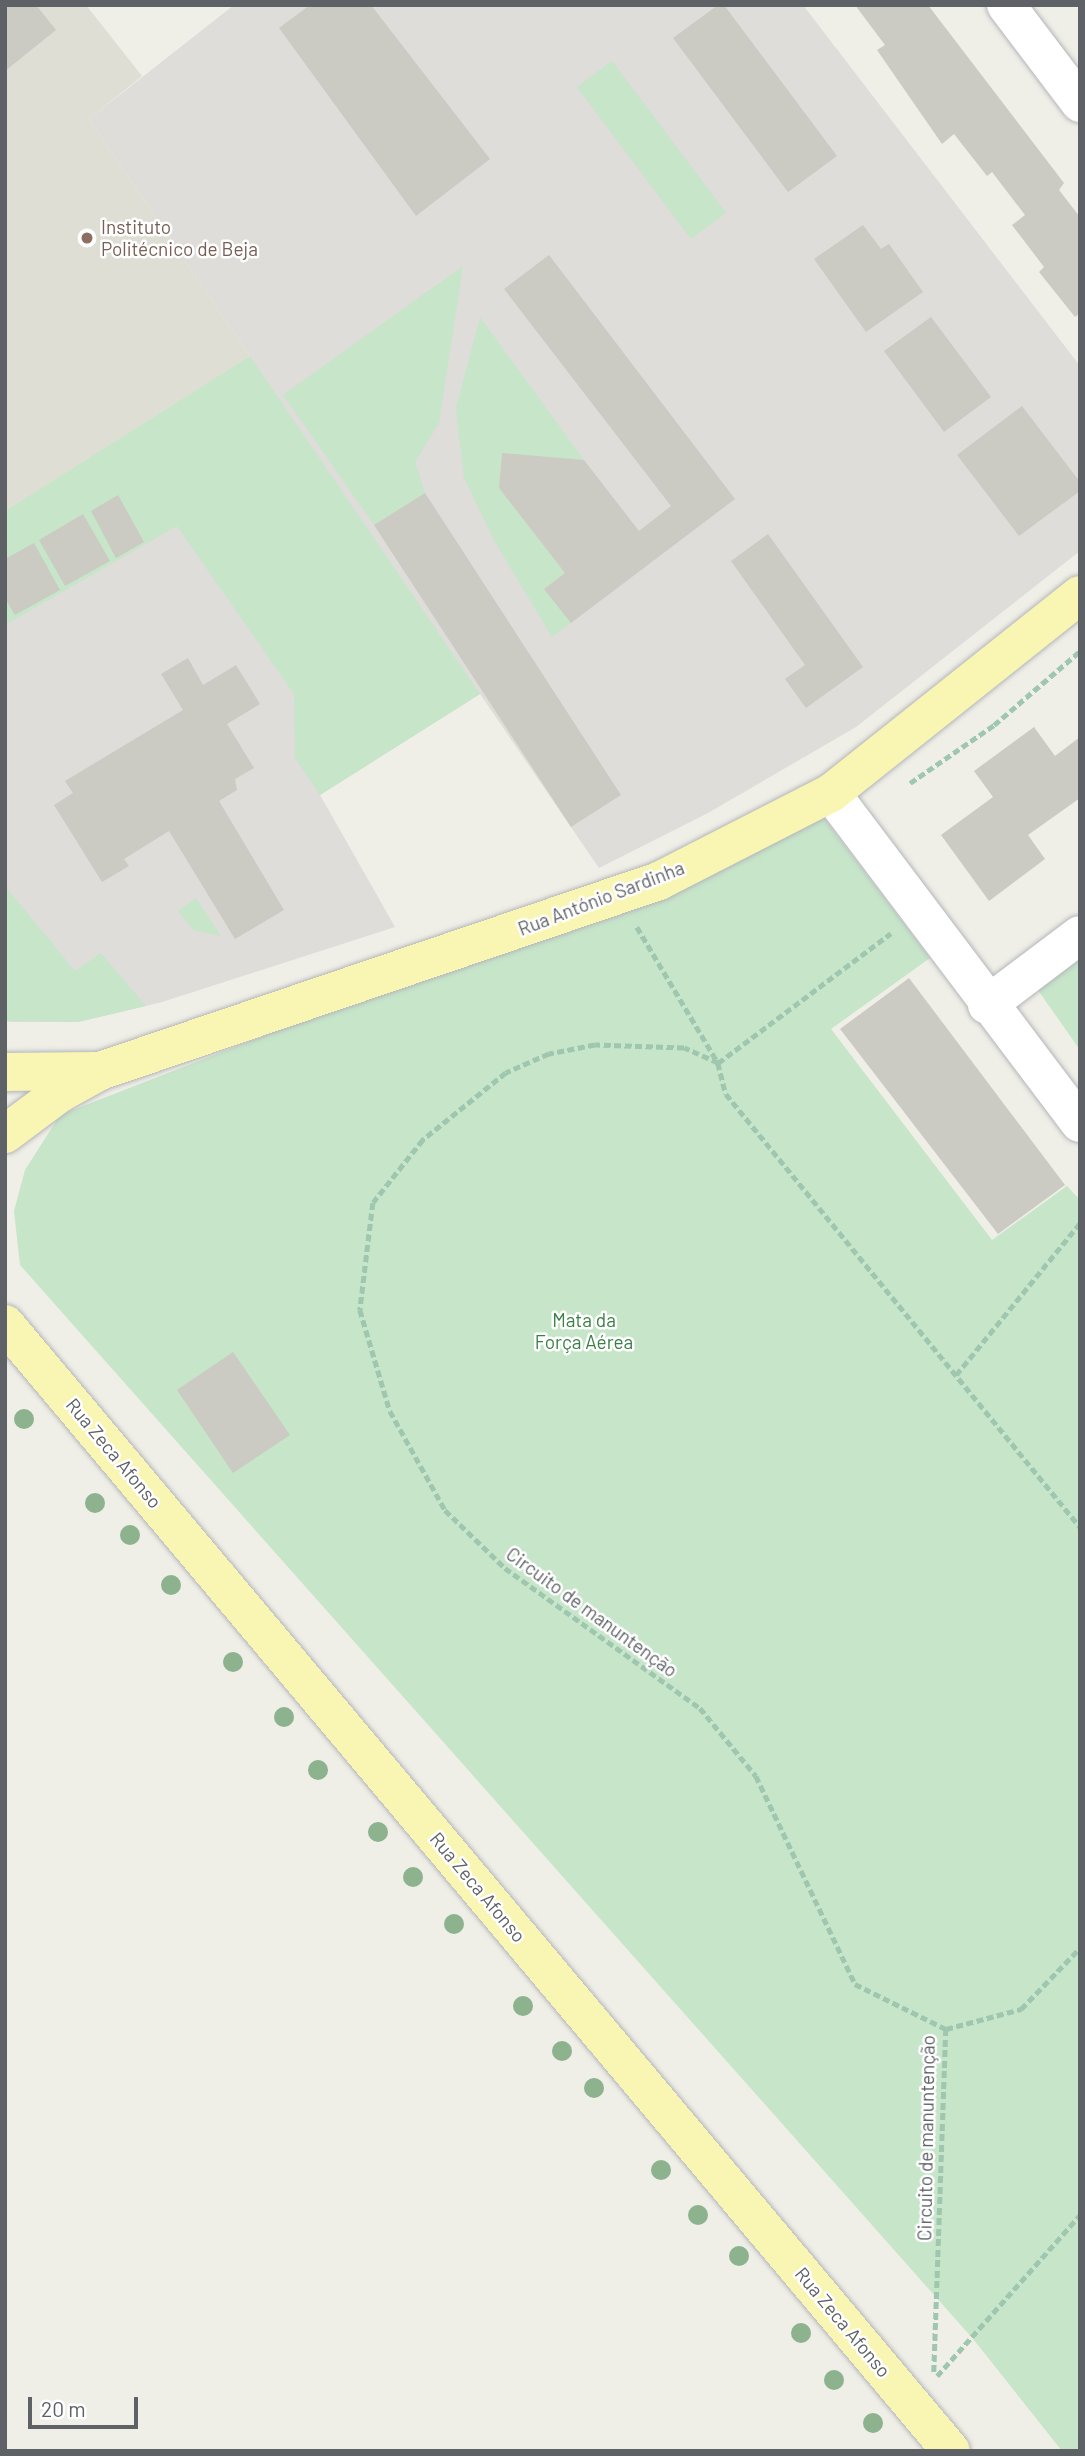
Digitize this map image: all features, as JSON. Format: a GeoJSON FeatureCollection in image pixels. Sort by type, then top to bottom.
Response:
{"type":"FeatureCollection","features":[{"type":"Feature","properties":{"kind":"main road","name":"Rua António Sardinha"},"geometry":{"type":"LineString","coordinates":[[5,1134],[60,1093],[100,1071],[659,881],[831,793],[1080,595]]}},
{"type":"Feature","properties":{"kind":"main road","name":"Rua António Sardinha"},"geometry":{"type":"LineString","coordinates":[[5,1072],[100,1071]]}},
{"type":"Feature","properties":{"kind":"main road","name":"Rua Zeca Afonso"},"geometry":{"type":"LineString","coordinates":[[5,1324],[951,2451]]}},
{"type":"Feature","properties":{"kind":"street"},"geometry":{"type":"LineString","coordinates":[[1006,5],[1080,103]]}},
{"type":"Feature","properties":{"kind":"street"},"geometry":{"type":"LineString","coordinates":[[831,793],[918,913],[1080,1123]]}},
{"type":"Feature","properties":{"kind":"street"},"geometry":{"type":"LineString","coordinates":[[987,1004],[1080,935]]}},
{"type":"Feature","properties":{"kind":"path"},"geometry":{"type":"LineString","coordinates":[[719,1063],[918,913]]}},
{"type":"Feature","properties":{"kind":"path"},"geometry":{"type":"LineString","coordinates":[[635,924],[719,1063],[726,1094],[1080,1527]]}},
{"type":"Feature","properties":{"kind":"path","name":"Circuito de manuntenção"},"geometry":{"type":"LineString","coordinates":[[719,1063],[684,1048],[595,1045],[549,1054],[506,1073],[423,1140],[373,1203],[359,1310],[390,1411],[445,1510],[505,1568],[700,1708],[755,1776],[855,1984],[946,2029],[934,2380],[1080,2214]]}},
{"type":"Feature","properties":{"kind":"path"},"geometry":{"type":"LineString","coordinates":[[956,1375],[1080,1223]]}},
{"type":"Feature","properties":{"kind":"path"},"geometry":{"type":"LineString","coordinates":[[946,2029],[1021,2009],[1080,1948]]}},
{"type":"Feature","properties":{"kind":"shaded area","name":"Instituto Politécnico de Beja"},"geometry":{"type":"Polygon","coordinates":[[[5,5],[86,5],[142,76],[89,119],[250,356],[5,511],[5,5]]]}},
{"type":"Feature","properties":{"kind":"shaded area"},"geometry":{"type":"Polygon","coordinates":[[[234,5],[803,5],[1080,366],[1080,551],[856,727],[708,813],[599,868],[480,694],[320,795],[395,927],[162,1002],[78,1022],[5,1021],[5,511],[250,356],[89,119],[234,5]]]}},
{"type":"Feature","properties":{"kind":"green space"},"geometry":{"type":"Polygon","coordinates":[[[612,61],[726,213],[691,239],[577,87],[612,61]]]}},
{"type":"Feature","properties":{"kind":"green space"},"geometry":{"type":"Polygon","coordinates":[[[463,266],[439,423],[415,462],[425,493],[374,525],[283,395],[463,266]]]}},
{"type":"Feature","properties":{"kind":"green space"},"geometry":{"type":"Polygon","coordinates":[[[480,317],[584,460],[502,454],[499,488],[565,573],[545,588],[571,623],[552,637],[495,542],[464,478],[456,408],[480,317]]]}},
{"type":"Feature","properties":{"kind":"green space"},"geometry":{"type":"Polygon","coordinates":[[[250,356],[480,694],[320,795],[295,758],[294,694],[177,526],[5,625],[5,511],[250,356]]]}},
{"type":"Feature","properties":{"kind":"green space","name":"Mata da Força Aérea"},"geometry":{"type":"Polygon","coordinates":[[[824,818],[930,958],[831,1029],[992,1240],[1067,1186],[1080,1200],[1080,2451],[1062,2451],[974,2340],[20,1265],[14,1211],[25,1170],[60,1115],[824,818]]]}},
{"type":"Feature","properties":{"kind":"green space"},"geometry":{"type":"Polygon","coordinates":[[[5,886],[75,971],[101,953],[146,1006],[78,1022],[5,1021],[5,886]]]}},
{"type":"Feature","properties":{"kind":"green space"},"geometry":{"type":"Polygon","coordinates":[[[196,898],[221,936],[193,930],[178,911],[196,898]]]}},
{"type":"Feature","properties":{"kind":"green space"},"geometry":{"type":"Polygon","coordinates":[[[1080,947],[1080,1050],[1033,983],[1080,947]]]}},
{"type":"Feature","properties":{"kind":"building"},"geometry":{"type":"Polygon","coordinates":[[[5,5],[36,5],[56,30],[5,71],[5,5]]]}},
{"type":"Feature","properties":{"kind":"building"},"geometry":{"type":"Polygon","coordinates":[[[310,5],[371,5],[490,159],[416,216],[279,28],[310,5]]]}},
{"type":"Feature","properties":{"kind":"building"},"geometry":{"type":"Polygon","coordinates":[[[718,5],[724,5],[837,156],[788,192],[673,38],[718,5]]]}},
{"type":"Feature","properties":{"kind":"building"},"geometry":{"type":"Polygon","coordinates":[[[855,5],[928,5],[1064,183],[1059,190],[1080,217],[1080,313],[1075,317],[1039,272],[1044,267],[1012,225],[1025,215],[992,172],[987,176],[954,134],[942,144],[877,50],[885,45],[855,5]]]}},
{"type":"Feature","properties":{"kind":"building"},"geometry":{"type":"Polygon","coordinates":[[[863,225],[881,249],[889,244],[923,292],[866,332],[814,259],[863,225]]]}},
{"type":"Feature","properties":{"kind":"building"},"geometry":{"type":"Polygon","coordinates":[[[549,255],[735,499],[571,623],[544,589],[565,573],[499,488],[502,453],[584,460],[639,531],[671,506],[504,289],[549,255]]]}},
{"type":"Feature","properties":{"kind":"building"},"geometry":{"type":"Polygon","coordinates":[[[931,317],[991,397],[944,432],[884,351],[931,317]]]}},
{"type":"Feature","properties":{"kind":"building"},"geometry":{"type":"Polygon","coordinates":[[[1022,406],[1080,482],[1080,491],[1019,536],[957,455],[1022,406]]]}},
{"type":"Feature","properties":{"kind":"building"},"geometry":{"type":"Polygon","coordinates":[[[425,493],[621,795],[571,827],[374,525],[425,493]]]}},
{"type":"Feature","properties":{"kind":"building"},"geometry":{"type":"Polygon","coordinates":[[[118,495],[144,542],[116,558],[91,511],[118,495]]]}},
{"type":"Feature","properties":{"kind":"building"},"geometry":{"type":"Polygon","coordinates":[[[83,514],[110,561],[65,586],[39,540],[83,514]]]}},
{"type":"Feature","properties":{"kind":"building"},"geometry":{"type":"Polygon","coordinates":[[[768,534],[863,667],[806,708],[785,679],[805,665],[731,561],[768,534]]]}},
{"type":"Feature","properties":{"kind":"building"},"geometry":{"type":"Polygon","coordinates":[[[34,543],[60,590],[15,615],[5,598],[5,559],[34,543]]]}},
{"type":"Feature","properties":{"kind":"building"},"geometry":{"type":"Polygon","coordinates":[[[188,658],[203,685],[236,665],[260,704],[227,724],[254,768],[235,779],[237,790],[219,801],[284,910],[235,939],[169,831],[124,859],[129,866],[102,882],[54,805],[73,793],[65,781],[183,710],[161,674],[188,658]]]}},
{"type":"Feature","properties":{"kind":"building"},"geometry":{"type":"Polygon","coordinates":[[[1034,727],[1055,756],[1080,737],[1080,798],[1028,835],[1045,859],[989,901],[941,835],[993,797],[974,771],[1034,727]]]}},
{"type":"Feature","properties":{"kind":"building"},"geometry":{"type":"Polygon","coordinates":[[[909,978],[1065,1185],[998,1234],[840,1029],[909,978]]]}},
{"type":"Feature","properties":{"kind":"building"},"geometry":{"type":"Polygon","coordinates":[[[233,1352],[290,1435],[233,1473],[177,1390],[233,1352]]]}},
{"type":"Feature","properties":{"kind":"place","name":"Instituto Politécnico de Beja"},"geometry":{"type":"Point","coordinates":[87,238]}}]}
